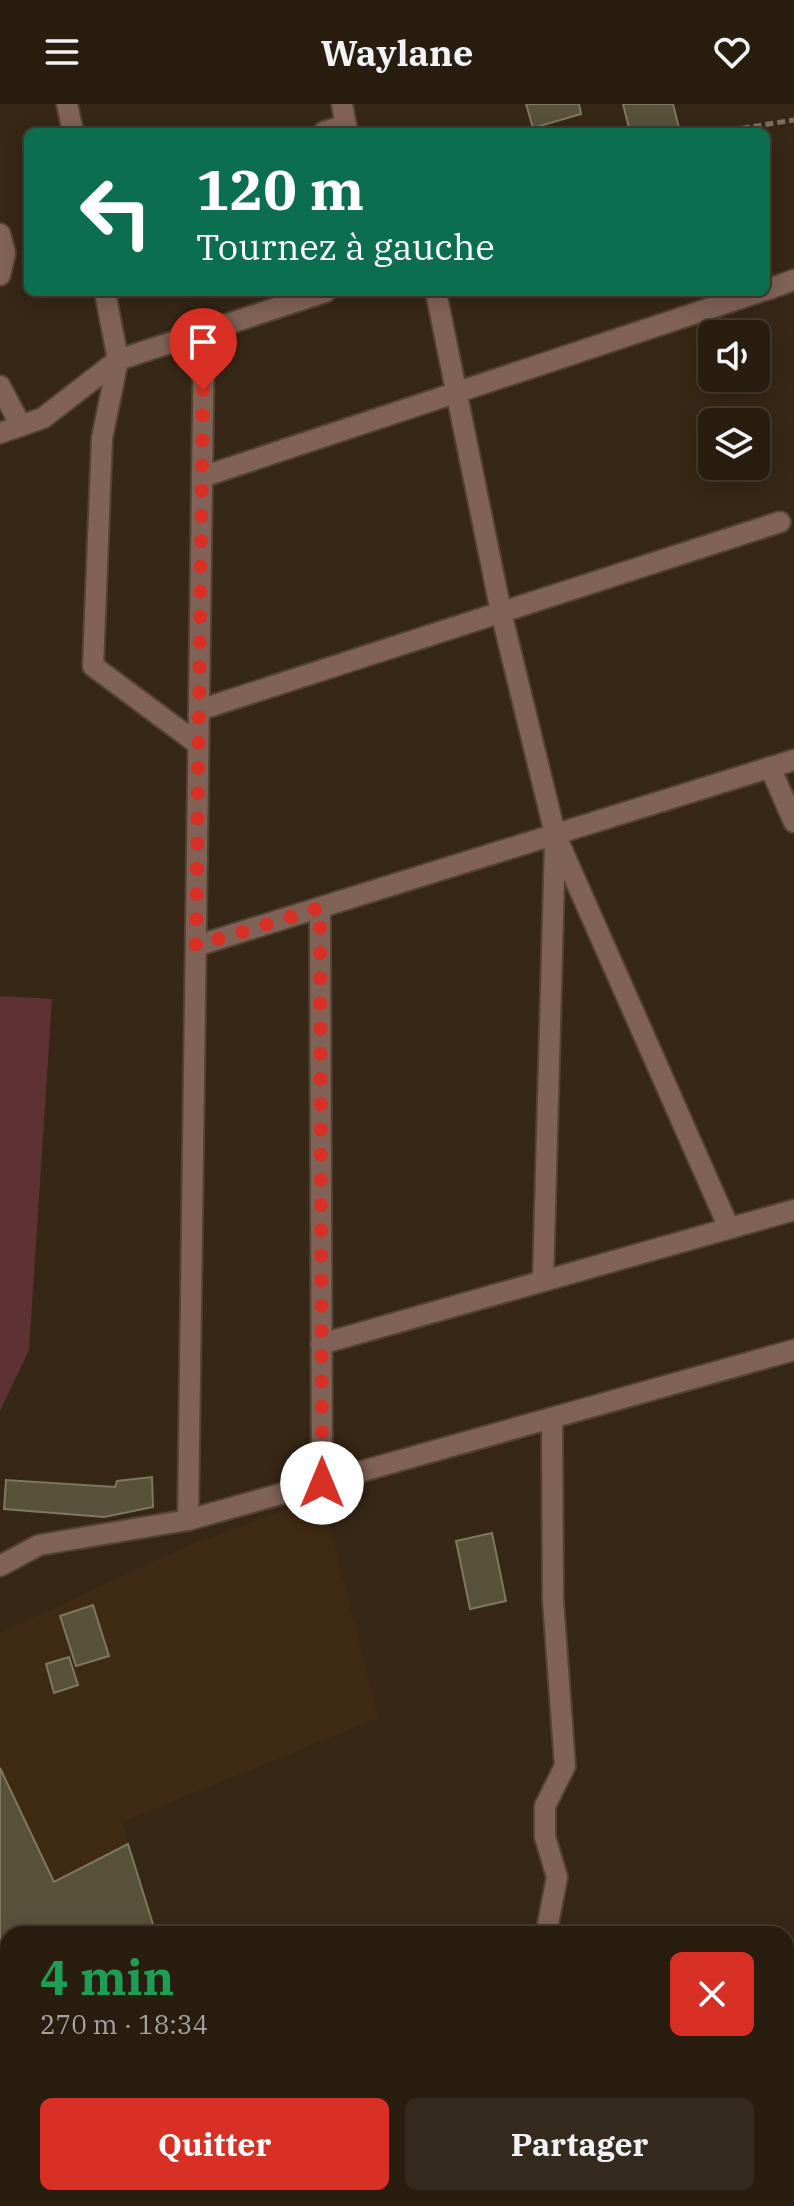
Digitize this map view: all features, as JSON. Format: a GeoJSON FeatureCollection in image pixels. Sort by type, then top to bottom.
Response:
{"type":"FeatureCollection","features":[{"type":"Feature","properties":{"kind":"street"},"geometry":{"type":"LineString","coordinates":[[67,104],[72,128]]}},
{"type":"Feature","properties":{"kind":"street"},"geometry":{"type":"LineString","coordinates":[[342,104],[346,128]]}},
{"type":"Feature","properties":{"kind":"street"},"geometry":{"type":"LineString","coordinates":[[0,234],[5,253],[0,275]]}},
{"type":"Feature","properties":{"kind":"street"},"geometry":{"type":"LineString","coordinates":[[770,289],[794,280]]}},
{"type":"Feature","properties":{"kind":"street"},"geometry":{"type":"LineString","coordinates":[[106,296],[118,360],[102,438],[93,666],[198,744]]}},
{"type":"Feature","properties":{"kind":"street"},"geometry":{"type":"LineString","coordinates":[[0,433],[43,418],[118,360],[313,296]]}},
{"type":"Feature","properties":{"kind":"street"},"geometry":{"type":"LineString","coordinates":[[437,296],[501,612],[555,834],[729,1228]]}},
{"type":"Feature","properties":{"kind":"street"},"geometry":{"type":"LineString","coordinates":[[202,477],[747,296]]}},
{"type":"Feature","properties":{"kind":"street"},"geometry":{"type":"LineString","coordinates":[[188,1520],[204,332]]}},
{"type":"Feature","properties":{"kind":"street"},"geometry":{"type":"LineString","coordinates":[[0,386],[21,426]]}},
{"type":"Feature","properties":{"kind":"street"},"geometry":{"type":"LineString","coordinates":[[199,710],[780,522]]}},
{"type":"Feature","properties":{"kind":"street"},"geometry":{"type":"LineString","coordinates":[[196,946],[794,760]]}},
{"type":"Feature","properties":{"kind":"street"},"geometry":{"type":"LineString","coordinates":[[770,767],[794,822]]}},
{"type":"Feature","properties":{"kind":"street"},"geometry":{"type":"LineString","coordinates":[[543,1281],[555,834]]}},
{"type":"Feature","properties":{"kind":"street"},"geometry":{"type":"LineString","coordinates":[[320,908],[322,1483]]}},
{"type":"Feature","properties":{"kind":"street"},"geometry":{"type":"LineString","coordinates":[[321,1344],[794,1210]]}},
{"type":"Feature","properties":{"kind":"street"},"geometry":{"type":"LineString","coordinates":[[0,1566],[39,1545],[188,1520],[794,1350]]}},
{"type":"Feature","properties":{"kind":"street"},"geometry":{"type":"LineString","coordinates":[[548,1926],[557,1877],[545,1837],[545,1806],[565,1766],[553,1600],[552,1418]]}},
{"type":"Feature","properties":{"kind":"path"},"geometry":{"type":"LineString","coordinates":[[743,128],[794,120]]}},
{"type":"Feature","properties":{"kind":"shaded area"},"geometry":{"type":"Polygon","coordinates":[[[0,996],[52,999],[29,1350],[0,1411],[0,996]]]}},
{"type":"Feature","properties":{"kind":"shaded area"},"geometry":{"type":"Polygon","coordinates":[[[301,1504],[328,1520],[378,1718],[122,1822],[154,1926],[0,1926],[0,1633],[182,1548],[301,1504]]]}},
{"type":"Feature","properties":{"kind":"building"},"geometry":{"type":"Polygon","coordinates":[[[526,104],[579,104],[581,114],[533,128],[526,104]]]}},
{"type":"Feature","properties":{"kind":"building"},"geometry":{"type":"Polygon","coordinates":[[[623,104],[673,104],[679,128],[629,128],[623,104]]]}},
{"type":"Feature","properties":{"kind":"building"},"geometry":{"type":"Polygon","coordinates":[[[152,1477],[153,1507],[104,1517],[4,1509],[6,1480],[115,1487],[117,1481],[152,1477]]]}},
{"type":"Feature","properties":{"kind":"building"},"geometry":{"type":"Polygon","coordinates":[[[492,1533],[506,1601],[470,1609],[456,1541],[492,1533]]]}},
{"type":"Feature","properties":{"kind":"building"},"geometry":{"type":"Polygon","coordinates":[[[93,1605],[109,1656],[76,1666],[60,1616],[93,1605]]]}},
{"type":"Feature","properties":{"kind":"building"},"geometry":{"type":"Polygon","coordinates":[[[69,1657],[78,1685],[54,1693],[46,1664],[69,1657]]]}},
{"type":"Feature","properties":{"kind":"building"},"geometry":{"type":"Polygon","coordinates":[[[0,1768],[54,1882],[128,1844],[154,1926],[0,1926],[0,1768]]]}},
{"type":"Feature","properties":{"kind":"route"},"geometry":{"type":"LineString","coordinates":[[203,390],[196,946],[320,908],[322,1483]]}}]}
